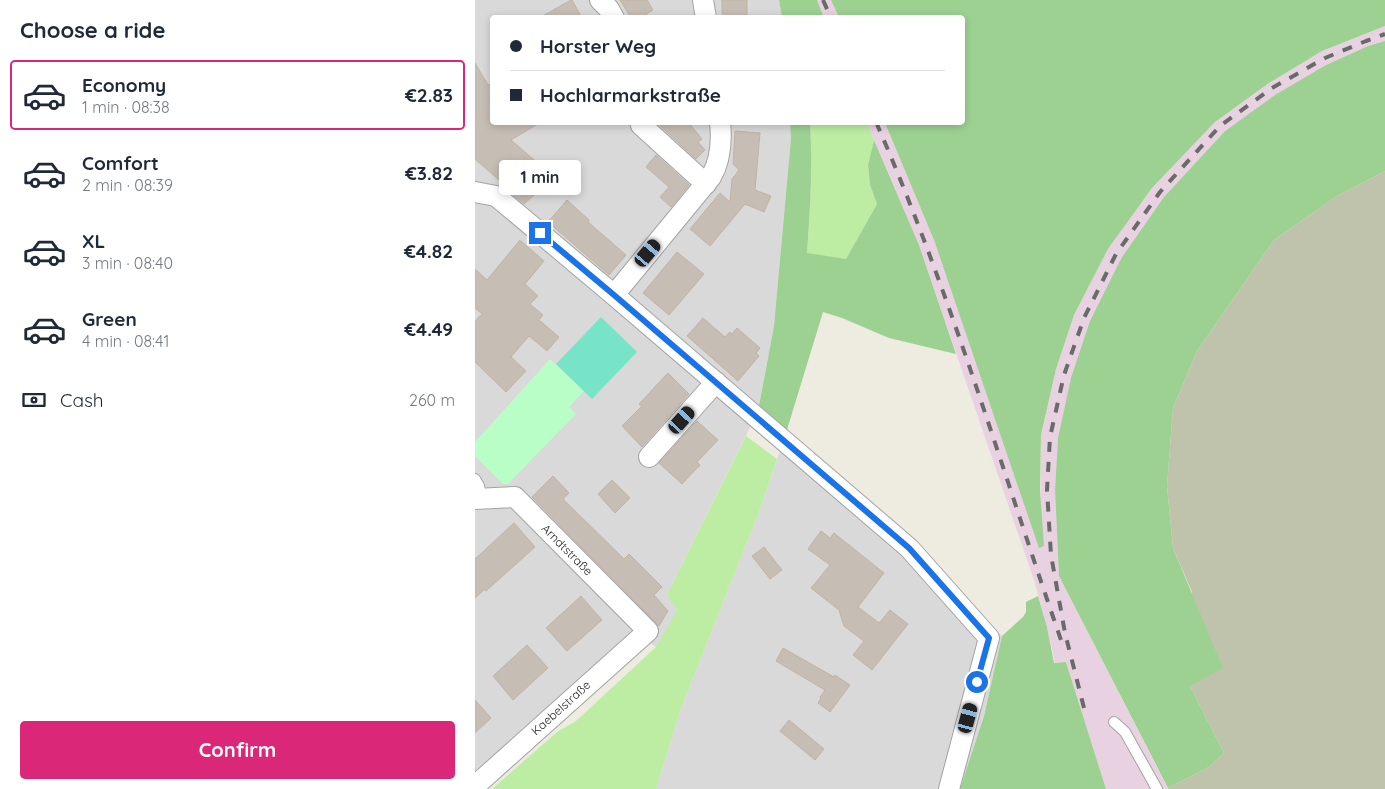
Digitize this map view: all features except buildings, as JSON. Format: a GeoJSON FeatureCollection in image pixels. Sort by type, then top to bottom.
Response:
{"type":"FeatureCollection","features":[{"type":"Feature","properties":{"kind":"street"},"geometry":{"type":"LineString","coordinates":[[600,0],[612,15]]}},
{"type":"Feature","properties":{"kind":"street"},"geometry":{"type":"LineString","coordinates":[[703,0],[706,15]]}},
{"type":"Feature","properties":{"kind":"street"},"geometry":{"type":"LineString","coordinates":[[641,125],[706,184]]}},
{"type":"Feature","properties":{"kind":"street"},"geometry":{"type":"LineString","coordinates":[[614,295],[711,177],[717,167],[720,155],[720,125]]}},
{"type":"Feature","properties":{"kind":"street"},"geometry":{"type":"LineString","coordinates":[[475,192],[496,196],[909,548],[989,638],[949,789]]}},
{"type":"Feature","properties":{"kind":"street"},"geometry":{"type":"LineString","coordinates":[[649,457],[716,382]]}},
{"type":"Feature","properties":{"kind":"street","name":"Arndtstraße"},"geometry":{"type":"LineString","coordinates":[[479,499],[515,497],[648,631]]}},
{"type":"Feature","properties":{"kind":"street","name":"Kaebelstraße"},"geometry":{"type":"LineString","coordinates":[[475,786],[648,631]]}},
{"type":"Feature","properties":{"kind":"lane"},"geometry":{"type":"LineString","coordinates":[[475,479],[479,486],[479,499]]}},
{"type":"Feature","properties":{"kind":"lane"},"geometry":{"type":"LineString","coordinates":[[1114,722],[1125,732],[1157,789]]}},
{"type":"Feature","properties":{"kind":"shaded area"},"geometry":{"type":"Polygon","coordinates":[[[475,0],[779,0],[782,15],[490,15],[490,125],[790,125],[791,138],[774,326],[758,411],[667,595],[678,610],[656,647],[637,633],[475,779],[475,0]]]}},
{"type":"Feature","properties":{"kind":"shaded area"},"geometry":{"type":"Polygon","coordinates":[[[817,0],[831,0],[838,15],[823,15],[817,0]]]}},
{"type":"Feature","properties":{"kind":"shaded area"},"geometry":{"type":"Polygon","coordinates":[[[1385,26],[1385,41],[1368,46],[1326,65],[1275,96],[1225,131],[1164,197],[1122,257],[1058,438],[1055,490],[1059,576],[1168,789],[1106,789],[1066,662],[1055,663],[1034,580],[919,245],[868,125],[886,125],[934,240],[1040,548],[1041,435],[1056,369],[1074,315],[1108,249],[1152,188],[1215,122],[1269,83],[1322,51],[1385,26]]]}},
{"type":"Feature","properties":{"kind":"shaded area"},"geometry":{"type":"Polygon","coordinates":[[[1385,171],[1385,789],[1168,789],[1209,767],[1224,753],[1190,686],[1192,592],[1173,548],[1167,486],[1173,408],[1197,351],[1274,240],[1337,196],[1385,171]]]}},
{"type":"Feature","properties":{"kind":"shaded area"},"geometry":{"type":"Polygon","coordinates":[[[786,433],[1002,636],[984,716],[960,789],[656,789],[681,708],[759,512],[786,433]]]}},
{"type":"Feature","properties":{"kind":"green space"},"geometry":{"type":"Polygon","coordinates":[[[779,0],[817,0],[823,15],[782,15],[779,0]]]}},
{"type":"Feature","properties":{"kind":"green space"},"geometry":{"type":"Polygon","coordinates":[[[831,0],[1385,0],[1385,26],[1322,51],[1269,83],[1215,122],[1152,188],[1108,249],[1074,315],[1056,369],[1041,435],[1040,490],[1044,546],[1039,548],[934,240],[886,125],[965,125],[965,15],[838,15],[831,0]]]}},
{"type":"Feature","properties":{"kind":"green space"},"geometry":{"type":"Polygon","coordinates":[[[1385,41],[1385,171],[1337,196],[1274,240],[1197,351],[1173,408],[1167,486],[1173,548],[1223,668],[1190,686],[1224,753],[1209,767],[1168,788],[1059,576],[1055,490],[1058,438],[1071,378],[1090,321],[1122,257],[1164,197],[1225,131],[1275,95],[1326,65],[1368,46],[1385,41]]]}},
{"type":"Feature","properties":{"kind":"green space"},"geometry":{"type":"Polygon","coordinates":[[[790,125],[810,125],[811,172],[807,253],[846,259],[877,204],[870,185],[868,165],[874,140],[919,245],[956,354],[889,338],[823,312],[786,433],[758,411],[774,326],[791,138],[790,125]]]}},
{"type":"Feature","properties":{"kind":"green space"},"geometry":{"type":"Polygon","coordinates":[[[810,125],[868,125],[874,140],[868,165],[870,185],[877,204],[846,259],[807,254],[810,125]]]}},
{"type":"Feature","properties":{"kind":"green space"},"geometry":{"type":"Polygon","coordinates":[[[601,317],[637,352],[592,399],[556,364],[601,317]]]}},
{"type":"Feature","properties":{"kind":"green space"},"geometry":{"type":"Polygon","coordinates":[[[550,359],[584,391],[569,407],[576,414],[508,484],[503,484],[475,456],[475,442],[550,359]]]}},
{"type":"Feature","properties":{"kind":"green space"},"geometry":{"type":"Polygon","coordinates":[[[746,436],[777,459],[759,512],[681,708],[656,789],[492,789],[557,732],[576,721],[656,647],[677,610],[667,595],[746,436]]]}},
{"type":"Feature","properties":{"kind":"green space"},"geometry":{"type":"Polygon","coordinates":[[[1038,596],[1047,627],[1054,663],[1066,662],[1106,789],[960,789],[984,716],[1002,636],[1023,617],[1026,612],[1026,602],[1038,596]]]}},
{"type":"Feature","properties":{"kind":"railway"},"geometry":{"type":"LineString","coordinates":[[823,0],[830,15]]}},
{"type":"Feature","properties":{"kind":"railway"},"geometry":{"type":"LineString","coordinates":[[1084,708],[1065,633],[1051,555],[1047,490],[1050,437],[1064,375],[1084,318],[1116,254],[1160,192],[1220,126],[1272,88],[1325,58],[1385,34]]}},
{"type":"Feature","properties":{"kind":"railway"},"geometry":{"type":"LineString","coordinates":[[877,125],[928,250],[974,380],[1061,640]]}},
{"type":"Feature","properties":{"kind":"route"},"geometry":{"type":"LineString","coordinates":[[540,233],[909,548],[989,638],[977,682]]}}]}
